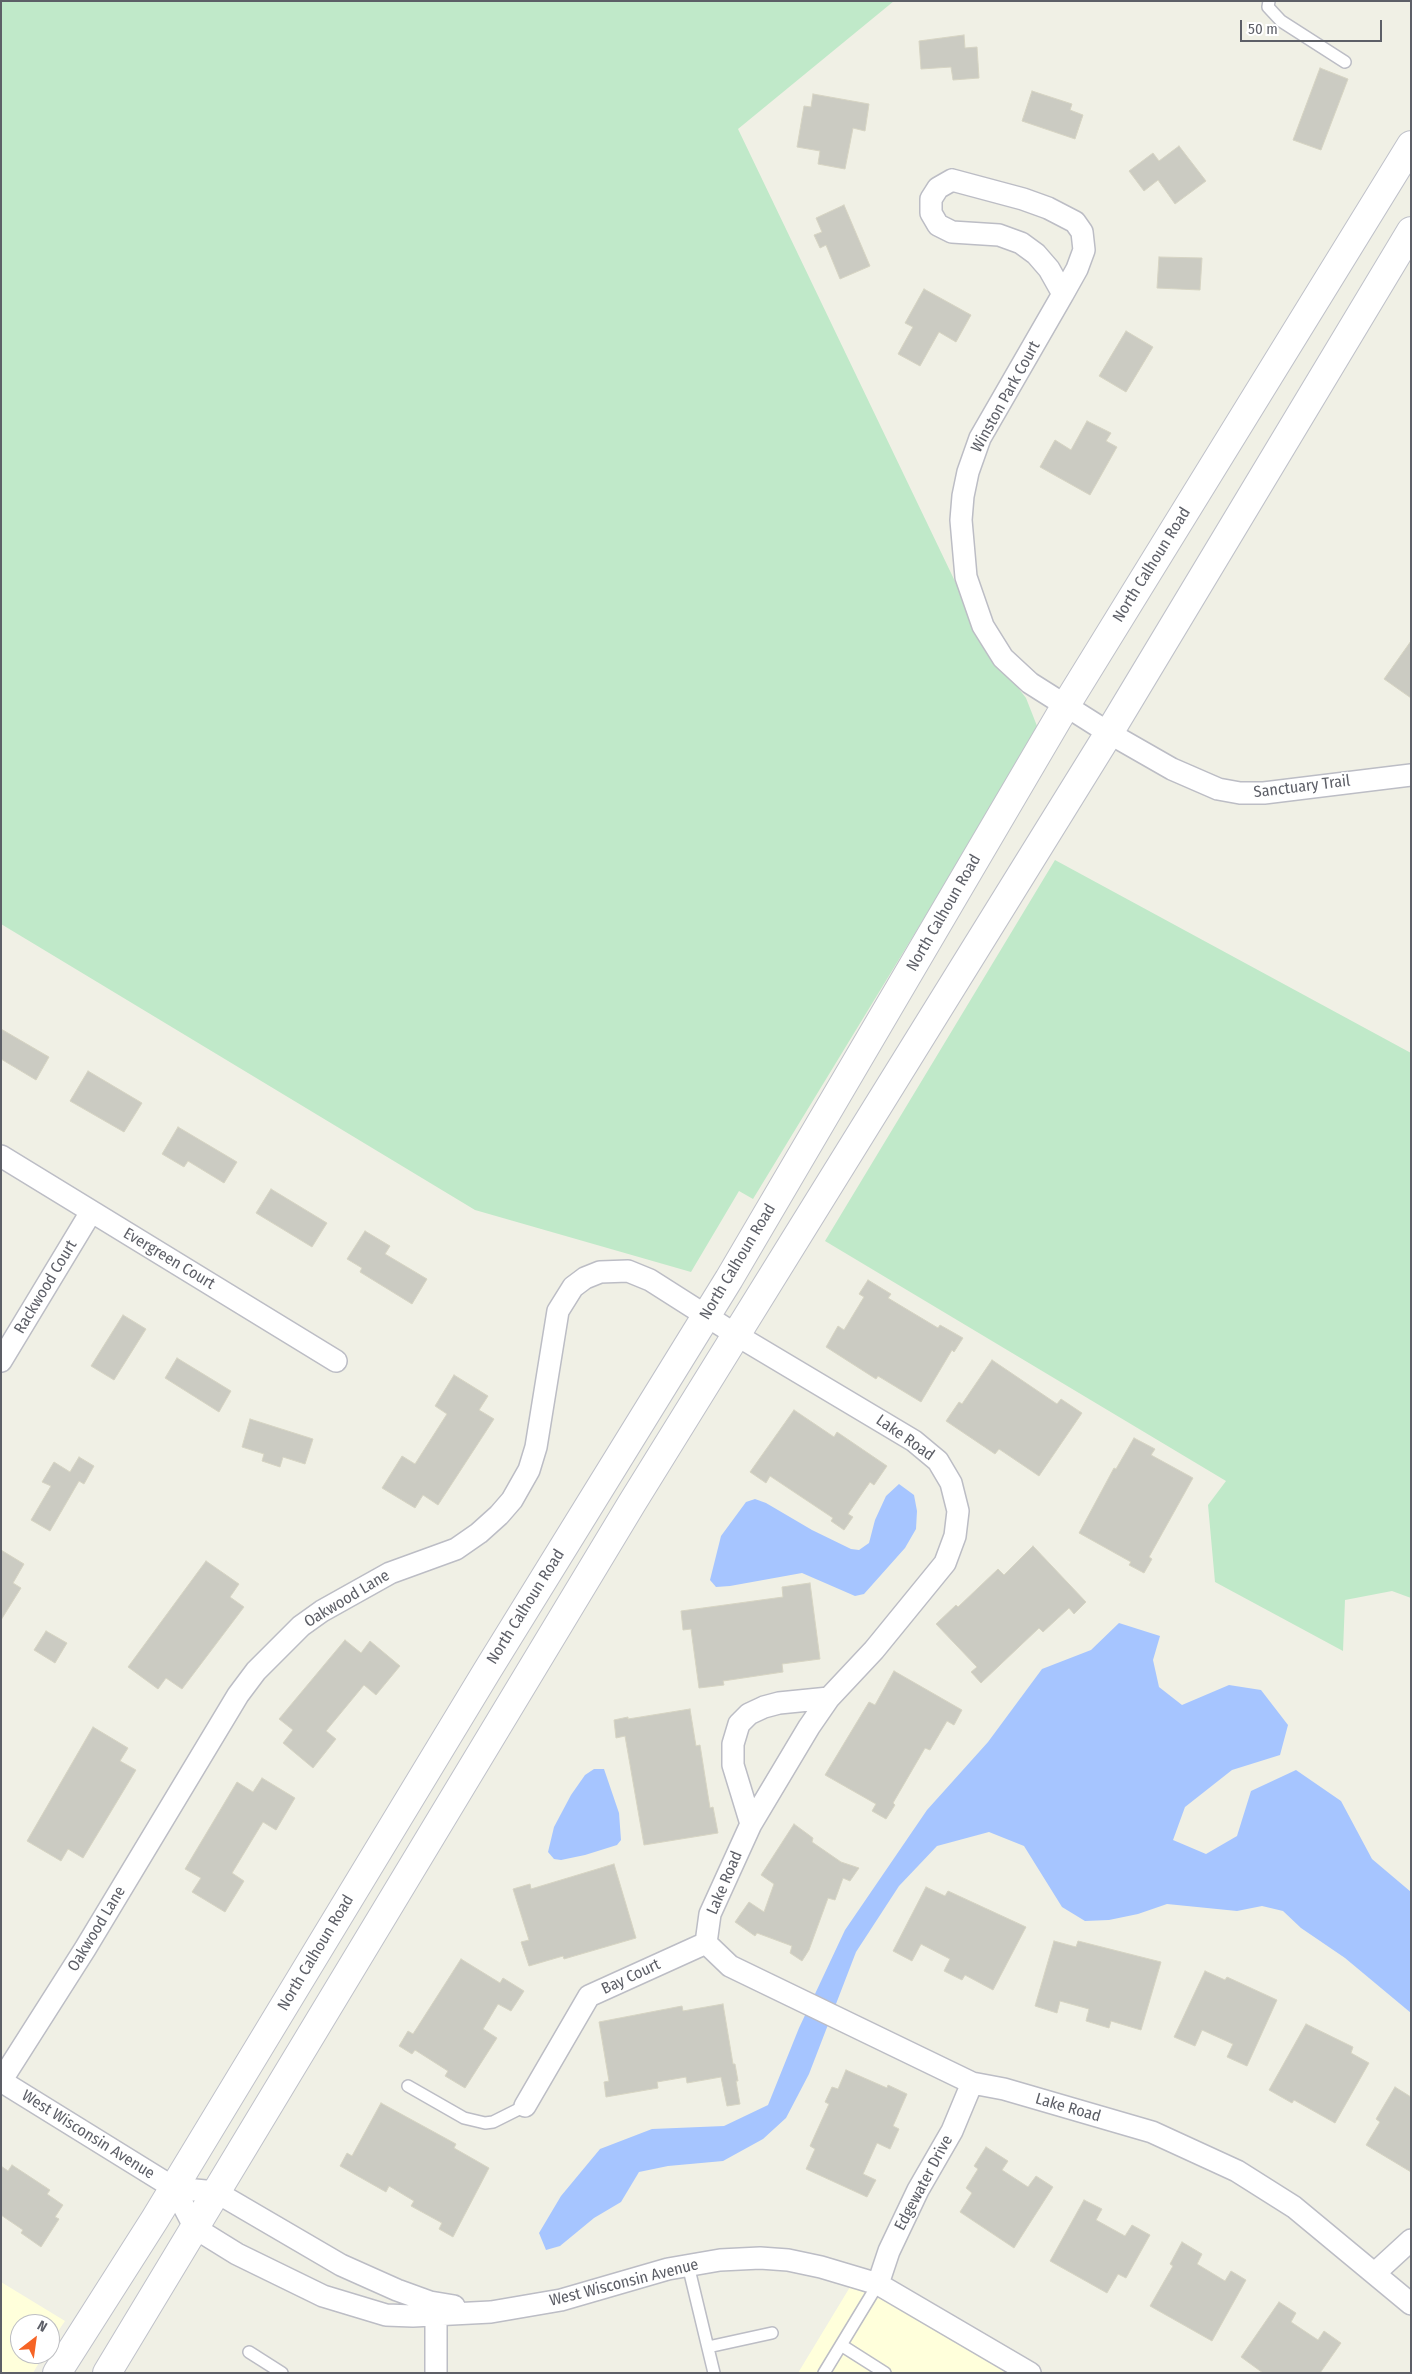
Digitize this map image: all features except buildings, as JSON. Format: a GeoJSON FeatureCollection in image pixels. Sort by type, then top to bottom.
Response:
{"type":"FeatureCollection","features":[{"type":"Feature","properties":{"kind":"main road","name":"North Calhoun Road"},"geometry":{"type":"LineString","coordinates":[[56,2373],[174,2188],[486,1671],[729,1279],[1066,705],[1411,145]]}},
{"type":"Feature","properties":{"kind":"main road"},"geometry":{"type":"LineString","coordinates":[[108,2373],[521,1691],[632,1503],[738,1336],[1109,733],[1411,231]]}},
{"type":"Feature","properties":{"kind":"main road"},"geometry":{"type":"LineString","coordinates":[[486,1671],[521,1691]]}},
{"type":"Feature","properties":{"kind":"street","name":"Winston Park Court"},"geometry":{"type":"LineString","coordinates":[[1063,294],[1049,269],[1021,243],[999,235],[952,232],[938,226],[931,213],[931,200],[938,188],[952,180],[971,184],[1048,208],[1075,222],[1082,232],[1084,250],[1078,269],[980,438],[968,472],[963,496],[962,520],[966,577],[982,626],[1002,658],[1014,669],[1066,705]]}},
{"type":"Feature","properties":{"kind":"street","name":"Sanctuary Trail"},"geometry":{"type":"LineString","coordinates":[[1066,705],[1109,733],[1196,781],[1218,789],[1240,793],[1287,791],[1332,783],[1411,775]]}},
{"type":"Feature","properties":{"kind":"street","name":"Evergreen Court"},"geometry":{"type":"LineString","coordinates":[[1,1156],[336,1361]]}},
{"type":"Feature","properties":{"kind":"street","name":"Rackwood Court"},"geometry":{"type":"LineString","coordinates":[[1,1362],[91,1212]]}},
{"type":"Feature","properties":{"kind":"street","name":"Oakwood Lane"},"geometry":{"type":"LineString","coordinates":[[1,2081],[85,1949],[238,1696],[256,1671],[301,1626],[322,1611],[390,1572],[456,1549],[480,1533],[512,1500],[529,1470],[536,1448],[554,1324],[561,1305],[573,1287],[600,1272],[628,1272],[650,1280],[706,1315]]}},
{"type":"Feature","properties":{"kind":"street","name":"Lake Road"},"geometry":{"type":"LineString","coordinates":[[706,1315],[914,1441],[938,1461],[951,1483],[958,1511],[955,1536],[945,1564],[874,1650],[829,1698],[750,1824],[710,1914],[706,1943],[730,1966],[837,2016],[972,2084],[1004,2089],[1152,2132],[1236,2172],[1294,2207],[1411,2304]]}},
{"type":"Feature","properties":{"kind":"street"},"geometry":{"type":"LineString","coordinates":[[750,1824],[733,1765],[734,1744],[739,1724],[749,1714],[764,1707],[786,1702],[829,1698]]}},
{"type":"Feature","properties":{"kind":"street","name":"Bay Court"},"geometry":{"type":"LineString","coordinates":[[525,2106],[589,1996],[706,1943]]}},
{"type":"Feature","properties":{"kind":"street","name":"West Wisconsin Avenue"},"geometry":{"type":"LineString","coordinates":[[1,2081],[174,2188],[216,2192],[341,2266],[435,2309]]}},
{"type":"Feature","properties":{"kind":"street","name":"Edgewater Drive"},"geometry":{"type":"LineString","coordinates":[[878,2284],[889,2251],[918,2190],[952,2131],[972,2084]]}},
{"type":"Feature","properties":{"kind":"street"},"geometry":{"type":"LineString","coordinates":[[174,2188],[195,2228]]}},
{"type":"Feature","properties":{"kind":"street","name":"West Wisconsin Avenue"},"geometry":{"type":"LineString","coordinates":[[195,2228],[253,2262],[332,2299],[386,2315],[435,2309],[491,2312],[561,2300],[688,2265],[720,2260],[760,2258],[788,2260],[878,2284],[1030,2373]]}},
{"type":"Feature","properties":{"kind":"street"},"geometry":{"type":"LineString","coordinates":[[1375,2274],[1411,2240]]}},
{"type":"Feature","properties":{"kind":"street"},"geometry":{"type":"LineString","coordinates":[[435,2309],[436,2373]]}},
{"type":"Feature","properties":{"kind":"lane"},"geometry":{"type":"LineString","coordinates":[[1270,1],[1268,7],[1281,21],[1345,62]]}},
{"type":"Feature","properties":{"kind":"lane"},"geometry":{"type":"LineString","coordinates":[[408,2086],[464,2118],[485,2123],[493,2122],[525,2106]]}},
{"type":"Feature","properties":{"kind":"lane"},"geometry":{"type":"LineString","coordinates":[[688,2265],[714,2373]]}},
{"type":"Feature","properties":{"kind":"lane"},"geometry":{"type":"LineString","coordinates":[[824,2373],[878,2284]]}},
{"type":"Feature","properties":{"kind":"lane"},"geometry":{"type":"LineString","coordinates":[[708,2347],[772,2332]]}},
{"type":"Feature","properties":{"kind":"lane"},"geometry":{"type":"LineString","coordinates":[[841,2345],[885,2373]]}},
{"type":"Feature","properties":{"kind":"lane"},"geometry":{"type":"LineString","coordinates":[[249,2352],[282,2373]]}},
{"type":"Feature","properties":{"kind":"shaded area"},"geometry":{"type":"Polygon","coordinates":[[[1,1],[894,1],[738,129],[987,648],[1026,698],[1037,726],[1035,736],[753,1199],[739,1191],[691,1272],[475,1210],[1,924],[1,1]]]}},
{"type":"Feature","properties":{"kind":"shaded area"},"geometry":{"type":"Polygon","coordinates":[[[1055,860],[1411,1053],[1411,1598],[1392,1591],[1345,1600],[1343,1651],[1215,1582],[1208,1505],[1226,1481],[825,1241],[1055,860]]]}},
{"type":"Feature","properties":{"kind":"shaded area"},"geometry":{"type":"Polygon","coordinates":[[[1,2282],[54,2314],[10,2314],[10,2364],[38,2364],[33,2373],[1,2373],[1,2282]]]}},
{"type":"Feature","properties":{"kind":"shaded area"},"geometry":{"type":"Polygon","coordinates":[[[850,2287],[901,2307],[1008,2373],[798,2373],[850,2287]]]}},
{"type":"Feature","properties":{"kind":"shaded area"},"geometry":{"type":"Polygon","coordinates":[[[60,2318],[65,2321],[60,2328],[60,2318]]]}},
{"type":"Feature","properties":{"kind":"water"},"geometry":{"type":"Polygon","coordinates":[[[899,1484],[914,1495],[917,1511],[916,1529],[905,1548],[864,1594],[855,1596],[802,1573],[730,1586],[716,1587],[710,1580],[721,1536],[746,1502],[755,1499],[766,1503],[812,1530],[851,1549],[859,1550],[869,1543],[875,1520],[886,1496],[899,1484]]]}},
{"type":"Feature","properties":{"kind":"water"},"geometry":{"type":"Polygon","coordinates":[[[1119,1623],[1160,1636],[1153,1660],[1159,1687],[1182,1705],[1229,1685],[1261,1690],[1288,1725],[1280,1755],[1232,1770],[1185,1807],[1173,1840],[1206,1854],[1237,1836],[1251,1791],[1296,1770],[1341,1801],[1372,1859],[1411,1892],[1411,2013],[1345,1958],[1301,1928],[1283,1911],[1262,1906],[1237,1911],[1167,1904],[1138,1914],[1109,1920],[1085,1921],[1062,1907],[1024,1846],[989,1832],[937,1846],[899,1886],[856,1952],[809,2074],[786,2118],[763,2139],[723,2161],[668,2166],[639,2172],[621,2202],[594,2218],[560,2246],[546,2250],[539,2233],[561,2196],[600,2149],[652,2129],[724,2126],[768,2105],[799,2028],[845,1930],[927,1810],[988,1742],[1042,1669],[1091,1650],[1119,1623]]]}},
{"type":"Feature","properties":{"kind":"water"},"geometry":{"type":"Polygon","coordinates":[[[594,1769],[604,1769],[619,1813],[621,1840],[617,1845],[585,1855],[561,1860],[554,1859],[548,1852],[554,1827],[571,1795],[585,1775],[594,1769]]]}}]}
